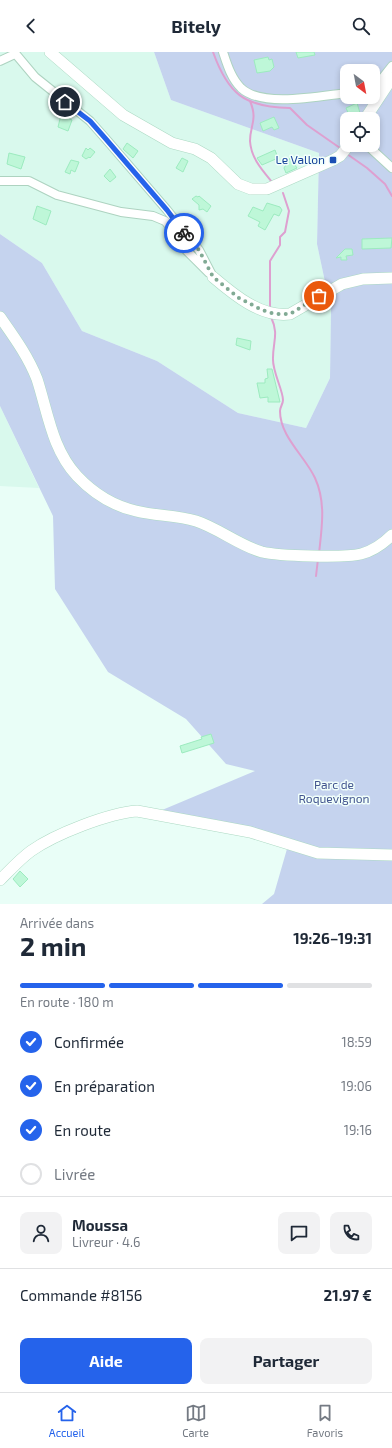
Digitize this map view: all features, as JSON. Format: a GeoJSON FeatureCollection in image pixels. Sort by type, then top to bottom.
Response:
{"type":"FeatureCollection","features":[{"type":"Feature","properties":{"kind":"main road"},"geometry":{"type":"LineString","coordinates":[[50,52],[123,115],[172,143],[195,149],[211,158],[238,184],[250,189],[267,189],[333,160],[344,152]]}},
{"type":"Feature","properties":{"kind":"main road"},"geometry":{"type":"LineString","coordinates":[[370,112],[392,78]]}},
{"type":"Feature","properties":{"kind":"main road"},"geometry":{"type":"LineString","coordinates":[[213,277],[239,298],[262,310],[275,314],[290,314],[342,284],[363,279],[392,278]]}},
{"type":"Feature","properties":{"kind":"main road"},"geometry":{"type":"LineString","coordinates":[[0,317],[26,354],[37,380],[56,443],[66,462],[78,476],[99,494],[116,505],[137,511],[196,521],[262,552],[336,555],[360,554],[385,543],[392,535]]}},
{"type":"Feature","properties":{"kind":"main road"},"geometry":{"type":"LineString","coordinates":[[0,880],[20,860],[50,840],[95,822],[126,812],[137,811],[250,832],[318,853],[392,855]]}},
{"type":"Feature","properties":{"kind":"street"},"geometry":{"type":"LineString","coordinates":[[223,52],[230,72],[241,88],[254,95],[276,101],[340,94]]}},
{"type":"Feature","properties":{"kind":"street"},"geometry":{"type":"LineString","coordinates":[[0,61],[15,53],[35,77],[90,121],[167,210],[199,250],[213,277]]}},
{"type":"Feature","properties":{"kind":"street"},"geometry":{"type":"LineString","coordinates":[[380,81],[392,66]]}},
{"type":"Feature","properties":{"kind":"street"},"geometry":{"type":"LineString","coordinates":[[375,152],[392,168]]}},
{"type":"Feature","properties":{"kind":"street"},"geometry":{"type":"LineString","coordinates":[[0,181],[29,181],[57,195],[121,212],[153,216],[165,221],[191,257],[213,277]]}},
{"type":"Feature","properties":{"kind":"shaded area"},"geometry":{"type":"Polygon","coordinates":[[[0,52],[154,52],[171,100],[319,153],[317,244],[331,310],[330,378],[306,428],[238,413],[157,361],[82,331],[42,263],[0,234],[0,52]]]}},
{"type":"Feature","properties":{"kind":"shaded area"},"geometry":{"type":"Polygon","coordinates":[[[0,406],[39,488],[0,486],[0,406]]]}},
{"type":"Feature","properties":{"kind":"green space","name":"Parc de Roquevignon"},"geometry":{"type":"Polygon","coordinates":[[[154,52],[392,52],[392,904],[262,904],[274,894],[289,842],[155,813],[255,771],[226,764],[186,719],[108,672],[55,589],[53,516],[0,406],[0,234],[42,263],[82,331],[157,361],[238,413],[306,428],[330,378],[331,310],[317,244],[319,153],[171,100],[154,52]]]}},
{"type":"Feature","properties":{"kind":"building"},"geometry":{"type":"Polygon","coordinates":[[[296,52],[314,52],[315,55],[298,58],[296,52]]]}},
{"type":"Feature","properties":{"kind":"building"},"geometry":{"type":"Polygon","coordinates":[[[268,57],[269,60],[272,59],[274,67],[270,71],[257,73],[254,60],[268,57]]]}},
{"type":"Feature","properties":{"kind":"building"},"geometry":{"type":"Polygon","coordinates":[[[357,104],[360,112],[348,112],[346,108],[357,104]]]}},
{"type":"Feature","properties":{"kind":"building"},"geometry":{"type":"Polygon","coordinates":[[[61,115],[72,120],[68,131],[58,127],[61,115]]]}},
{"type":"Feature","properties":{"kind":"building"},"geometry":{"type":"Polygon","coordinates":[[[274,117],[279,128],[274,130],[272,127],[263,131],[260,123],[274,117]]]}},
{"type":"Feature","properties":{"kind":"building"},"geometry":{"type":"Polygon","coordinates":[[[127,143],[138,151],[133,158],[123,149],[127,143]]]}},
{"type":"Feature","properties":{"kind":"building"},"geometry":{"type":"Polygon","coordinates":[[[86,148],[88,150],[90,148],[95,152],[90,158],[89,157],[86,159],[82,156],[86,148]]]}},
{"type":"Feature","properties":{"kind":"building"},"geometry":{"type":"Polygon","coordinates":[[[275,150],[278,158],[262,165],[257,158],[275,150]]]}},
{"type":"Feature","properties":{"kind":"building"},"geometry":{"type":"Polygon","coordinates":[[[9,153],[25,157],[21,169],[7,164],[9,153]]]}},
{"type":"Feature","properties":{"kind":"building"},"geometry":{"type":"Polygon","coordinates":[[[182,158],[188,161],[183,172],[176,168],[182,158]]]}},
{"type":"Feature","properties":{"kind":"building"},"geometry":{"type":"Polygon","coordinates":[[[290,158],[297,168],[286,173],[284,168],[290,158]]]}},
{"type":"Feature","properties":{"kind":"building"},"geometry":{"type":"Polygon","coordinates":[[[71,160],[79,162],[75,172],[71,170],[70,174],[65,172],[71,160]]]}},
{"type":"Feature","properties":{"kind":"building"},"geometry":{"type":"Polygon","coordinates":[[[110,169],[116,177],[110,182],[104,176],[110,169]]]}},
{"type":"Feature","properties":{"kind":"building"},"geometry":{"type":"Polygon","coordinates":[[[199,196],[211,206],[207,212],[203,209],[199,210],[199,205],[192,199],[199,196]]]}},
{"type":"Feature","properties":{"kind":"building"},"geometry":{"type":"Polygon","coordinates":[[[267,203],[280,207],[282,210],[279,216],[274,214],[265,230],[258,226],[260,222],[248,216],[253,207],[263,211],[267,203]]]}},
{"type":"Feature","properties":{"kind":"building"},"geometry":{"type":"Polygon","coordinates":[[[37,206],[51,211],[46,225],[33,219],[37,206]]]}},
{"type":"Feature","properties":{"kind":"building"},"geometry":{"type":"Polygon","coordinates":[[[392,238],[391,248],[362,249],[362,239],[392,238]]]}},
{"type":"Feature","properties":{"kind":"building"},"geometry":{"type":"Polygon","coordinates":[[[345,249],[352,249],[353,255],[346,256],[347,260],[341,260],[341,257],[336,258],[345,249]]]}},
{"type":"Feature","properties":{"kind":"building"},"geometry":{"type":"Polygon","coordinates":[[[237,338],[251,341],[250,350],[236,345],[237,338]]]}},
{"type":"Feature","properties":{"kind":"building"},"geometry":{"type":"Polygon","coordinates":[[[267,369],[272,369],[280,402],[268,402],[268,397],[260,398],[257,383],[265,383],[265,379],[268,378],[267,369]]]}},
{"type":"Feature","properties":{"kind":"building"},"geometry":{"type":"Polygon","coordinates":[[[211,734],[214,743],[182,753],[180,746],[202,739],[201,737],[211,734]]]}},
{"type":"Feature","properties":{"kind":"building"},"geometry":{"type":"Polygon","coordinates":[[[20,871],[28,879],[20,887],[13,879],[20,871]]]}},
{"type":"Feature","properties":{"kind":"waterway"},"geometry":{"type":"LineString","coordinates":[[213,52],[225,78],[232,88],[240,95],[249,101],[261,105],[290,108],[307,125],[340,148]]}},
{"type":"Feature","properties":{"kind":"waterway"},"geometry":{"type":"LineString","coordinates":[[250,101],[254,118],[250,135],[252,153],[264,173],[272,182]]}},
{"type":"Feature","properties":{"kind":"waterway"},"geometry":{"type":"LineString","coordinates":[[347,154],[367,168],[385,184],[392,196]]}},
{"type":"Feature","properties":{"kind":"waterway"},"geometry":{"type":"LineString","coordinates":[[270,309],[270,261],[280,245],[280,237],[285,232],[289,211],[283,193]]}},
{"type":"Feature","properties":{"kind":"waterway"},"geometry":{"type":"LineString","coordinates":[[271,317],[275,328],[273,363],[283,396],[283,403],[280,410],[281,420],[288,438],[311,470],[321,496],[322,515],[319,553]]}},
{"type":"Feature","properties":{"kind":"waterway"},"geometry":{"type":"LineString","coordinates":[[316,576],[318,559]]}},
{"type":"Feature","properties":{"kind":"way so far"},"geometry":{"type":"LineString","coordinates":[[184,233],[199,250],[213,277],[239,298],[262,310],[275,314],[290,314],[319,296]]}},
{"type":"Feature","properties":{"kind":"place","name":"Le Vallon"},"geometry":{"type":"Point","coordinates":[333,160]}},
{"type":"Feature","properties":{"kind":"route"},"geometry":{"type":"LineString","coordinates":[[65,102],[90,121],[167,210],[184,233]]}}]}
